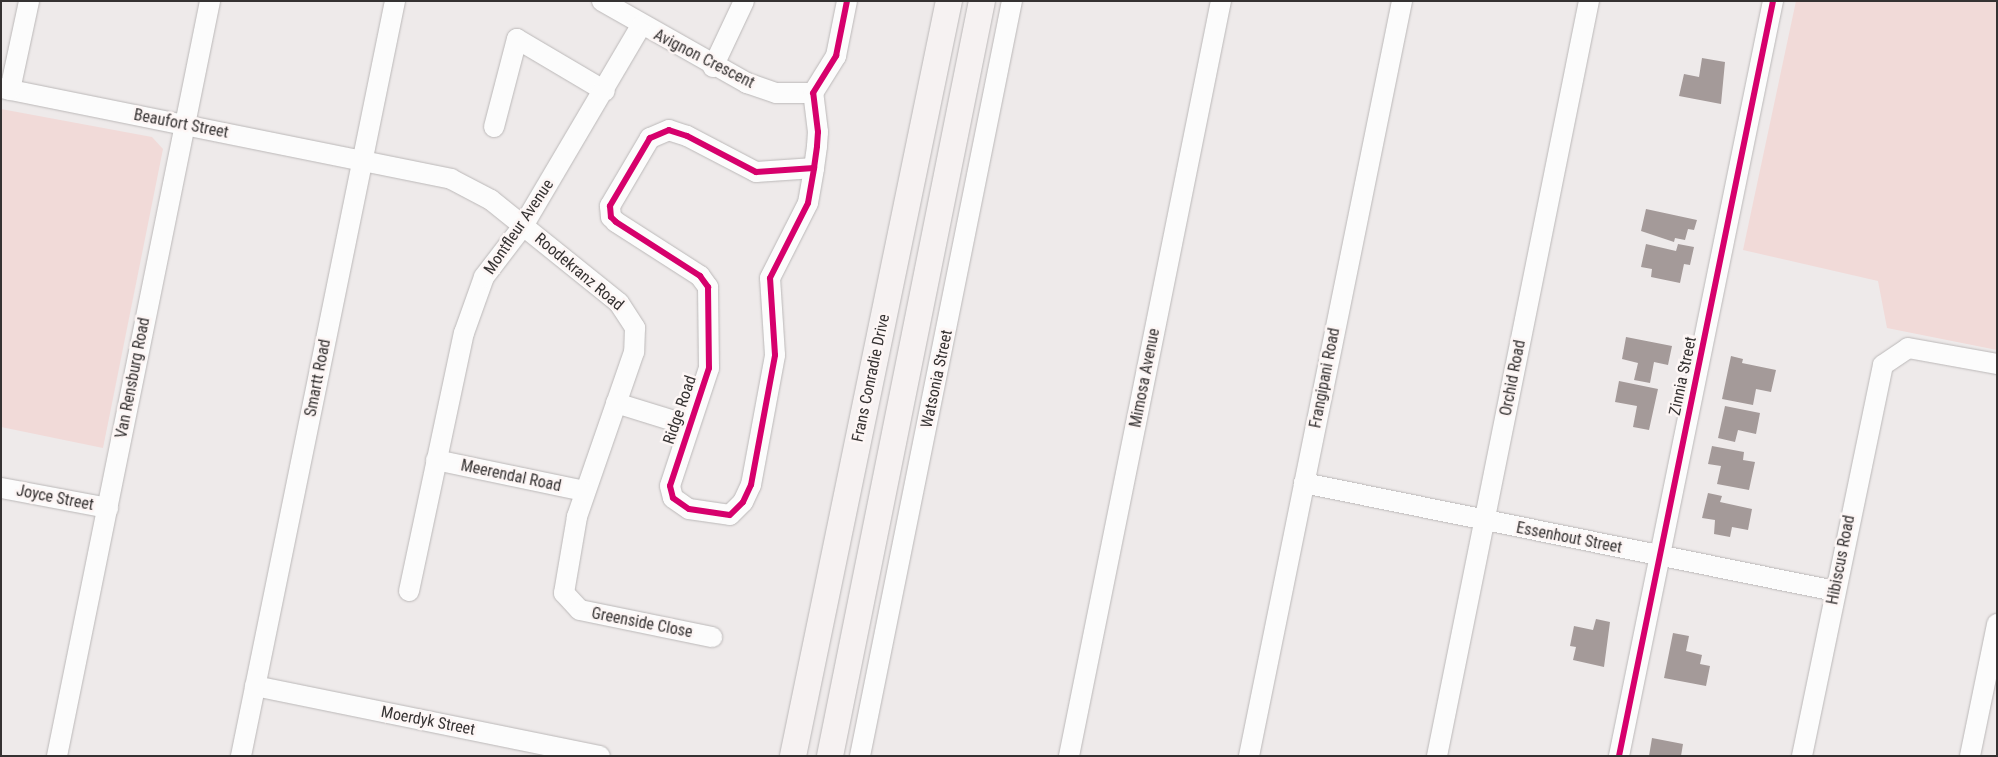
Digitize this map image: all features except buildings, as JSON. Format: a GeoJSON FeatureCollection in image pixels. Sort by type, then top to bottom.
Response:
{"type":"FeatureCollection","features":[{"type":"Feature","properties":{"kind":"main road","name":"Frans Conradie Drive"},"geometry":{"type":"LineString","coordinates":[[793,756],[949,1]]}},
{"type":"Feature","properties":{"kind":"main road","name":"Frans Conradie Drive"},"geometry":{"type":"LineString","coordinates":[[830,756],[982,1]]}},
{"type":"Feature","properties":{"kind":"street"},"geometry":{"type":"LineString","coordinates":[[6,89],[29,1]]}},
{"type":"Feature","properties":{"kind":"street","name":"Van Rensburg Road"},"geometry":{"type":"LineString","coordinates":[[57,756],[210,1]]}},
{"type":"Feature","properties":{"kind":"street","name":"Smartt Road"},"geometry":{"type":"LineString","coordinates":[[241,756],[395,1]]}},
{"type":"Feature","properties":{"kind":"street","name":"Avignon Crescent"},"geometry":{"type":"LineString","coordinates":[[602,1],[641,26],[713,67],[776,93],[813,93]]}},
{"type":"Feature","properties":{"kind":"street"},"geometry":{"type":"LineString","coordinates":[[713,67],[744,1]]}},
{"type":"Feature","properties":{"kind":"street"},"geometry":{"type":"LineString","coordinates":[[813,93],[836,56],[847,1]]}},
{"type":"Feature","properties":{"kind":"street","name":"Watsonia Street"},"geometry":{"type":"LineString","coordinates":[[860,756],[1012,1]]}},
{"type":"Feature","properties":{"kind":"street","name":"Mimosa Avenue"},"geometry":{"type":"LineString","coordinates":[[1069,756],[1221,1]]}},
{"type":"Feature","properties":{"kind":"street","name":"Orchid Road"},"geometry":{"type":"LineString","coordinates":[[1437,756],[1590,1]]}},
{"type":"Feature","properties":{"kind":"street","name":"Zinnia Street"},"geometry":{"type":"LineString","coordinates":[[1619,756],[1773,1]]}},
{"type":"Feature","properties":{"kind":"street","name":"Frangipani Road"},"geometry":{"type":"LineString","coordinates":[[1249,756],[1304,483],[1396,2]]}},
{"type":"Feature","properties":{"kind":"street","name":"Montfleur Avenue"},"geometry":{"type":"LineString","coordinates":[[409,591],[464,333],[484,278],[523,226],[605,91],[641,26]]}},
{"type":"Feature","properties":{"kind":"street"},"geometry":{"type":"LineString","coordinates":[[494,127],[517,39],[605,91]]}},
{"type":"Feature","properties":{"kind":"street","name":"Beaufort Street"},"geometry":{"type":"LineString","coordinates":[[6,89],[362,160]]}},
{"type":"Feature","properties":{"kind":"street","name":"Ridge Road"},"geometry":{"type":"LineString","coordinates":[[813,93],[818,132],[814,168],[802,220],[770,278],[775,355],[750,485],[744,502],[730,515],[689,509],[673,498],[670,486],[687,425],[711,358],[708,287],[700,276],[611,217],[615,195],[650,138],[669,130],[687,136],[756,172],[814,168]]}},
{"type":"Feature","properties":{"kind":"street","name":"Roodekranz Road"},"geometry":{"type":"LineString","coordinates":[[362,160],[465,183],[523,226],[619,303],[632,321],[636,344],[586,491]]}},
{"type":"Feature","properties":{"kind":"street","name":"Hibiscus Road"},"geometry":{"type":"LineString","coordinates":[[1802,756],[1883,365],[1908,348],[1997,364]]}},
{"type":"Feature","properties":{"kind":"street","name":"Ridge Road"},"geometry":{"type":"LineString","coordinates":[[616,403],[687,425]]}},
{"type":"Feature","properties":{"kind":"street","name":"Meerendal Road"},"geometry":{"type":"LineString","coordinates":[[436,460],[586,491]]}},
{"type":"Feature","properties":{"kind":"street","name":"Essenhout Street"},"geometry":{"type":"LineString","coordinates":[[1304,483],[1835,591]]}},
{"type":"Feature","properties":{"kind":"street","name":"Joyce Street"},"geometry":{"type":"LineString","coordinates":[[1,488],[108,508]]}},
{"type":"Feature","properties":{"kind":"street","name":"Greenside Close"},"geometry":{"type":"LineString","coordinates":[[586,491],[566,568],[564,593],[567,600],[580,610],[712,637]]}},
{"type":"Feature","properties":{"kind":"street"},"geometry":{"type":"LineString","coordinates":[[1970,756],[1997,624]]}},
{"type":"Feature","properties":{"kind":"street","name":"Moerdyk Street"},"geometry":{"type":"LineString","coordinates":[[256,686],[600,756]]}},
{"type":"Feature","properties":{"kind":"shaded area"},"geometry":{"type":"Polygon","coordinates":[[[1796,1],[1997,1],[1997,350],[1887,328],[1878,281],[1743,250],[1796,1]]]}},
{"type":"Feature","properties":{"kind":"shaded area"},"geometry":{"type":"Polygon","coordinates":[[[1,109],[152,137],[163,149],[103,448],[1,427],[1,109]]]}},
{"type":"Feature","properties":{"kind":"cycle path"},"geometry":{"type":"LineString","coordinates":[[814,168],[756,172],[687,136],[669,130],[650,138],[610,206],[611,217],[616,222],[700,276],[708,287],[709,368],[670,486],[673,498],[689,509],[730,515],[743,502],[751,485],[775,355],[770,278],[808,203],[814,168],[818,132],[813,93],[836,56],[847,1]]}},
{"type":"Feature","properties":{"kind":"cycle path"},"geometry":{"type":"LineString","coordinates":[[1619,756],[1773,1]]}}]}
